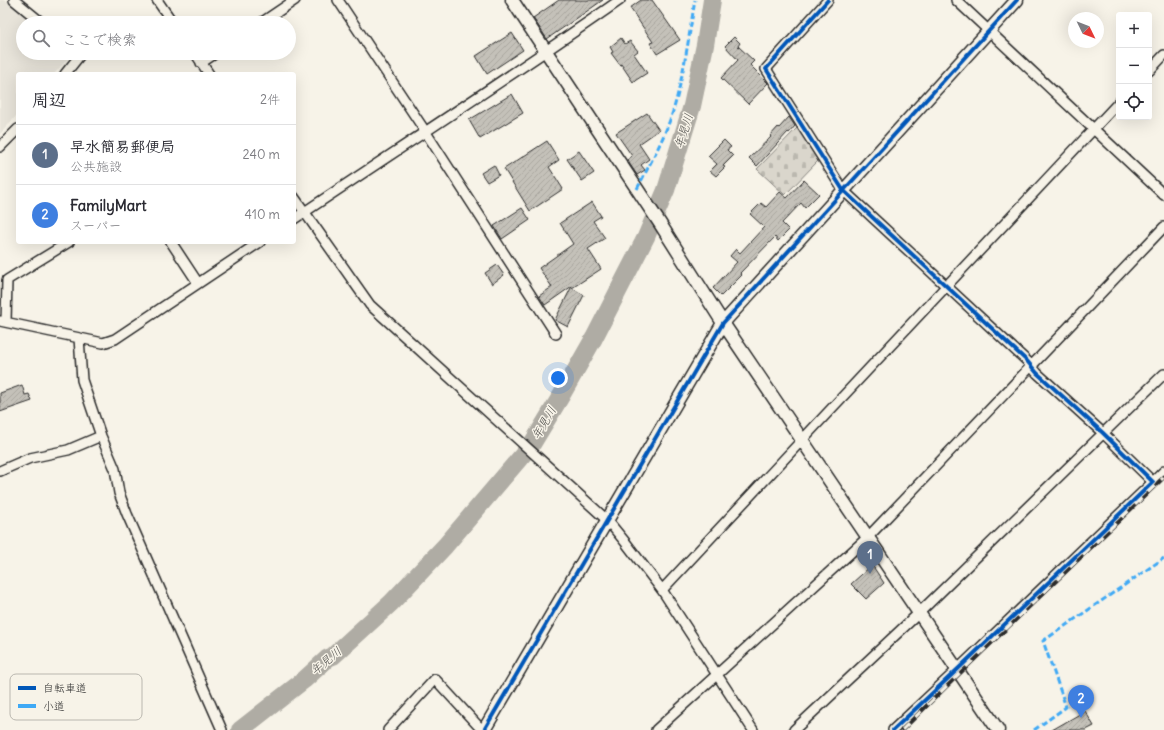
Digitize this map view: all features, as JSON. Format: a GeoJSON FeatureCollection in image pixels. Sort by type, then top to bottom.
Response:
{"type":"FeatureCollection","features":[{"type":"Feature","properties":{"kind":"street"},"geometry":{"type":"LineString","coordinates":[[14,0],[33,16]]}},
{"type":"Feature","properties":{"kind":"street"},"geometry":{"type":"LineString","coordinates":[[157,0],[168,16]]}},
{"type":"Feature","properties":{"kind":"street"},"geometry":{"type":"LineString","coordinates":[[271,16],[295,0]]}},
{"type":"Feature","properties":{"kind":"street"},"geometry":{"type":"LineString","coordinates":[[338,0],[425,131],[556,334]]}},
{"type":"Feature","properties":{"kind":"street"},"geometry":{"type":"LineString","coordinates":[[512,0],[639,192],[723,323],[998,730]]}},
{"type":"Feature","properties":{"kind":"street"},"geometry":{"type":"LineString","coordinates":[[296,218],[545,52],[620,0]]}},
{"type":"Feature","properties":{"kind":"street"},"geometry":{"type":"LineString","coordinates":[[828,0],[766,69],[843,190],[1028,361],[1037,372],[1153,482]]}},
{"type":"Feature","properties":{"kind":"street"},"geometry":{"type":"LineString","coordinates":[[956,0],[1164,195]]}},
{"type":"Feature","properties":{"kind":"street"},"geometry":{"type":"LineString","coordinates":[[388,730],[435,679],[483,730],[608,521],[723,323],[1016,0]]}},
{"type":"Feature","properties":{"kind":"street"},"geometry":{"type":"LineString","coordinates":[[1152,68],[1164,56]]}},
{"type":"Feature","properties":{"kind":"street"},"geometry":{"type":"LineString","coordinates":[[67,72],[76,60]]}},
{"type":"Feature","properties":{"kind":"street"},"geometry":{"type":"LineString","coordinates":[[199,60],[208,72]]}},
{"type":"Feature","properties":{"kind":"street"},"geometry":{"type":"LineString","coordinates":[[201,63],[206,60]]}},
{"type":"Feature","properties":{"kind":"street"},"geometry":{"type":"LineString","coordinates":[[662,590],[1116,105]]}},
{"type":"Feature","properties":{"kind":"street"},"geometry":{"type":"LineString","coordinates":[[0,147],[16,131]]}},
{"type":"Feature","properties":{"kind":"street"},"geometry":{"type":"LineString","coordinates":[[296,200],[370,305],[608,521],[662,590],[753,730]]}},
{"type":"Feature","properties":{"kind":"street"},"geometry":{"type":"LineString","coordinates":[[656,730],[868,538],[1164,227]]}},
{"type":"Feature","properties":{"kind":"street"},"geometry":{"type":"LineString","coordinates":[[66,244],[7,280],[3,322],[103,343],[115,339],[257,244]]}},
{"type":"Feature","properties":{"kind":"street"},"geometry":{"type":"LineString","coordinates":[[172,244],[198,283]]}},
{"type":"Feature","properties":{"kind":"street"},"geometry":{"type":"LineString","coordinates":[[79,338],[82,380],[101,436],[116,469],[119,493],[221,728]]}},
{"type":"Feature","properties":{"kind":"street"},"geometry":{"type":"LineString","coordinates":[[794,730],[919,613],[1164,374]]}},
{"type":"Feature","properties":{"kind":"street"},"geometry":{"type":"LineString","coordinates":[[0,471],[30,458],[68,450],[101,436]]}},
{"type":"Feature","properties":{"kind":"street"},"geometry":{"type":"LineString","coordinates":[[892,730],[958,669],[1164,471]]}},
{"type":"Feature","properties":{"kind":"shaded area"},"geometry":{"type":"Polygon","coordinates":[[[0,0],[6,0],[27,16],[16,16],[16,60],[67,60],[56,72],[16,72],[16,116],[0,134],[0,0]]]}},
{"type":"Feature","properties":{"kind":"green space"},"geometry":{"type":"Polygon","coordinates":[[[798,127],[818,161],[785,195],[757,169],[798,127]]]}},
{"type":"Feature","properties":{"kind":"building"},"geometry":{"type":"Polygon","coordinates":[[[559,0],[603,0],[547,39],[533,18],[559,0]]]}},
{"type":"Feature","properties":{"kind":"building"},"geometry":{"type":"Polygon","coordinates":[[[641,0],[652,0],[680,40],[657,54],[650,43],[653,42],[630,8],[641,0]]]}},
{"type":"Feature","properties":{"kind":"building"},"geometry":{"type":"Polygon","coordinates":[[[512,33],[523,50],[487,74],[476,56],[512,33]]]}},
{"type":"Feature","properties":{"kind":"building"},"geometry":{"type":"Polygon","coordinates":[[[734,37],[740,43],[738,46],[754,61],[750,65],[768,83],[748,104],[721,78],[738,60],[725,46],[734,37]]]}},
{"type":"Feature","properties":{"kind":"building"},"geometry":{"type":"Polygon","coordinates":[[[621,38],[625,44],[630,41],[638,51],[634,54],[647,73],[633,82],[621,64],[620,65],[611,53],[613,52],[610,47],[621,38]]]}},
{"type":"Feature","properties":{"kind":"building"},"geometry":{"type":"Polygon","coordinates":[[[512,94],[523,113],[480,139],[469,120],[512,94]]]}},
{"type":"Feature","properties":{"kind":"building"},"geometry":{"type":"Polygon","coordinates":[[[647,113],[659,130],[639,144],[649,159],[641,165],[645,170],[637,175],[627,160],[632,156],[616,133],[647,113]]]}},
{"type":"Feature","properties":{"kind":"building"},"geometry":{"type":"Polygon","coordinates":[[[789,117],[795,126],[757,166],[749,158],[789,117]]]}},
{"type":"Feature","properties":{"kind":"building"},"geometry":{"type":"Polygon","coordinates":[[[724,140],[731,147],[727,150],[733,156],[716,176],[710,171],[717,164],[708,156],[724,140]]]}},
{"type":"Feature","properties":{"kind":"building"},"geometry":{"type":"Polygon","coordinates":[[[547,141],[559,160],[549,167],[563,189],[530,211],[504,169],[547,141]]]}},
{"type":"Feature","properties":{"kind":"building"},"geometry":{"type":"Polygon","coordinates":[[[579,151],[594,173],[582,181],[567,159],[579,151]]]}},
{"type":"Feature","properties":{"kind":"building"},"geometry":{"type":"Polygon","coordinates":[[[494,165],[499,175],[487,182],[481,173],[494,165]]]}},
{"type":"Feature","properties":{"kind":"building"},"geometry":{"type":"Polygon","coordinates":[[[804,180],[819,194],[805,208],[801,203],[782,223],[789,230],[778,241],[775,237],[740,273],[742,275],[721,296],[713,288],[737,262],[730,256],[736,249],[740,253],[764,227],[750,214],[761,203],[766,207],[780,192],[787,198],[804,180]]]}},
{"type":"Feature","properties":{"kind":"building"},"geometry":{"type":"Polygon","coordinates":[[[592,202],[601,216],[593,221],[605,238],[588,249],[601,269],[572,288],[584,295],[568,327],[555,320],[572,286],[545,305],[539,296],[552,287],[539,268],[573,244],[560,223],[592,202]]]}},
{"type":"Feature","properties":{"kind":"building"},"geometry":{"type":"Polygon","coordinates":[[[522,208],[530,220],[502,239],[494,226],[522,208]]]}},
{"type":"Feature","properties":{"kind":"building"},"geometry":{"type":"Polygon","coordinates":[[[497,265],[504,275],[492,284],[485,273],[497,265]]]}},
{"type":"Feature","properties":{"kind":"building"},"geometry":{"type":"Polygon","coordinates":[[[22,385],[25,395],[29,394],[32,401],[0,412],[0,393],[22,385]]]}},
{"type":"Feature","properties":{"kind":"building"},"geometry":{"type":"Polygon","coordinates":[[[872,565],[884,583],[866,599],[851,584],[872,565]]]}},
{"type":"Feature","properties":{"kind":"building"},"geometry":{"type":"Polygon","coordinates":[[[1085,711],[1094,726],[1086,730],[1052,730],[1085,711]]]}},
{"type":"Feature","properties":{"kind":"waterway","name":"年見川"},"geometry":{"type":"LineString","coordinates":[[240,730],[304,680],[328,658],[333,656],[391,603],[445,546],[532,444],[594,338],[646,237],[666,190],[692,106],[705,45],[712,0]]}},
{"type":"Feature","properties":{"kind":"railway"},"geometry":{"type":"LineString","coordinates":[[902,730],[1164,477]]}},
{"type":"Feature","properties":{"kind":"marked path"},"geometry":{"type":"LineString","coordinates":[[637,189],[662,139],[678,95],[695,0]]}},
{"type":"Feature","properties":{"kind":"marked path"},"geometry":{"type":"LineString","coordinates":[[1034,730],[1066,707],[1043,641],[1164,558]]}},
{"type":"Feature","properties":{"kind":"cycle path"},"geometry":{"type":"LineString","coordinates":[[828,0],[766,69],[843,190],[1027,361],[1037,373],[1103,433],[1153,482],[893,730]]}},
{"type":"Feature","properties":{"kind":"cycle path"},"geometry":{"type":"LineString","coordinates":[[484,730],[723,323],[1017,0]]}},
{"type":"Feature","properties":{"kind":"place","name":"早水簡易郵便局"},"geometry":{"type":"Point","coordinates":[870,574]}},
{"type":"Feature","properties":{"kind":"place","name":"FamilyMart"},"geometry":{"type":"Point","coordinates":[1081,718]}}]}
